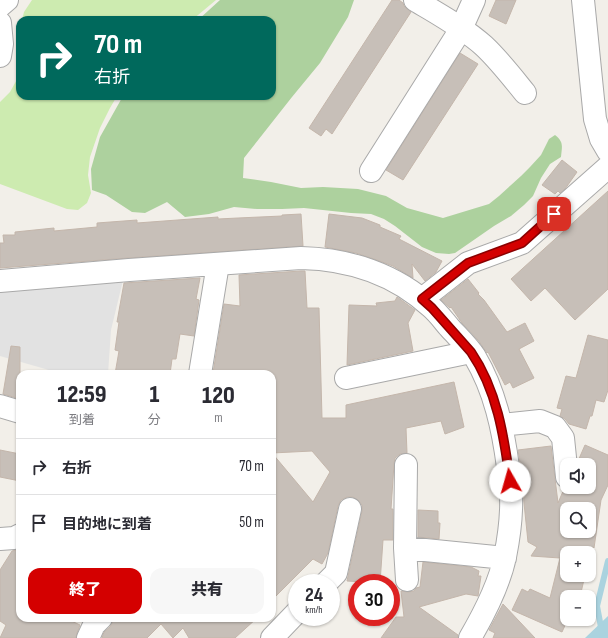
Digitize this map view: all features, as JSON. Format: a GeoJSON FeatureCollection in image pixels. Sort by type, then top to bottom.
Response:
{"type":"FeatureCollection","features":[{"type":"Feature","properties":{"kind":"street"},"geometry":{"type":"LineString","coordinates":[[0,6],[7,0]]}},
{"type":"Feature","properties":{"kind":"street"},"geometry":{"type":"LineString","coordinates":[[414,0],[461,29],[484,46],[525,93]]}},
{"type":"Feature","properties":{"kind":"street"},"geometry":{"type":"LineString","coordinates":[[370,171],[461,29],[474,0]]}},
{"type":"Feature","properties":{"kind":"street"},"geometry":{"type":"LineString","coordinates":[[583,0],[595,119],[608,151]]}},
{"type":"Feature","properties":{"kind":"street"},"geometry":{"type":"LineString","coordinates":[[0,23],[2,44],[0,56]]}},
{"type":"Feature","properties":{"kind":"street"},"geometry":{"type":"LineString","coordinates":[[422,299],[468,263],[522,243],[608,167]]}},
{"type":"Feature","properties":{"kind":"street"},"geometry":{"type":"LineString","coordinates":[[0,281],[317,258],[331,260],[384,275],[422,299],[432,308],[475,358],[490,387],[505,443],[511,493],[510,521],[505,558],[492,595],[470,638]]}},
{"type":"Feature","properties":{"kind":"street"},"geometry":{"type":"LineString","coordinates":[[201,370],[218,264]]}},
{"type":"Feature","properties":{"kind":"street"},"geometry":{"type":"LineString","coordinates":[[346,378],[471,352]]}},
{"type":"Feature","properties":{"kind":"street"},"geometry":{"type":"LineString","coordinates":[[0,406],[16,411]]}},
{"type":"Feature","properties":{"kind":"street"},"geometry":{"type":"LineString","coordinates":[[501,425],[540,421],[555,427],[563,438],[565,458]]}},
{"type":"Feature","properties":{"kind":"street"},"geometry":{"type":"LineString","coordinates":[[406,465],[405,548],[407,580]]}},
{"type":"Feature","properties":{"kind":"street"},"geometry":{"type":"LineString","coordinates":[[335,574],[350,509]]}},
{"type":"Feature","properties":{"kind":"street"},"geometry":{"type":"LineString","coordinates":[[0,540],[16,537]]}},
{"type":"Feature","properties":{"kind":"street"},"geometry":{"type":"LineString","coordinates":[[405,548],[505,558]]}},
{"type":"Feature","properties":{"kind":"street"},"geometry":{"type":"LineString","coordinates":[[272,638],[288,621]]}},
{"type":"Feature","properties":{"kind":"green space"},"geometry":{"type":"Polygon","coordinates":[[[32,0],[216,0],[197,16],[23,16],[32,0]]]}},
{"type":"Feature","properties":{"kind":"green space"},"geometry":{"type":"Polygon","coordinates":[[[220,0],[354,0],[348,17],[320,63],[244,158],[243,178],[301,188],[323,187],[358,189],[386,196],[407,208],[443,218],[489,204],[530,167],[541,155],[549,139],[555,135],[561,142],[561,157],[550,164],[541,178],[533,196],[524,205],[511,216],[455,253],[449,254],[436,253],[422,247],[395,226],[384,219],[371,214],[304,208],[257,209],[234,207],[209,214],[185,217],[167,202],[145,213],[132,212],[106,195],[92,190],[91,169],[100,137],[121,100],[276,100],[276,16],[202,16],[220,0]]]}},
{"type":"Feature","properties":{"kind":"green space"},"geometry":{"type":"Polygon","coordinates":[[[16,81],[16,100],[115,100],[100,128],[90,157],[88,175],[91,193],[87,203],[78,210],[67,209],[0,184],[0,102],[10,92],[16,81]]]}},
{"type":"Feature","properties":{"kind":"shaded area"},"geometry":{"type":"Polygon","coordinates":[[[124,276],[111,330],[108,370],[49,370],[0,356],[0,287],[124,276]]]}},
{"type":"Feature","properties":{"kind":"water"},"geometry":{"type":"Polygon","coordinates":[[[608,616],[608,638],[585,638],[608,616]]]}},
{"type":"Feature","properties":{"kind":"building"},"geometry":{"type":"Polygon","coordinates":[[[392,0],[399,0],[411,12],[332,134],[326,129],[321,136],[309,128],[392,0]]]}},
{"type":"Feature","properties":{"kind":"building"},"geometry":{"type":"Polygon","coordinates":[[[496,0],[516,0],[506,24],[489,16],[496,0]]]}},
{"type":"Feature","properties":{"kind":"building"},"geometry":{"type":"Polygon","coordinates":[[[460,53],[478,64],[403,180],[386,170],[460,53]]]}},
{"type":"Feature","properties":{"kind":"building"},"geometry":{"type":"Polygon","coordinates":[[[562,160],[577,172],[565,189],[560,193],[558,191],[555,194],[542,185],[562,160]]]}},
{"type":"Feature","properties":{"kind":"building"},"geometry":{"type":"Polygon","coordinates":[[[608,191],[608,289],[575,320],[545,288],[531,301],[511,279],[608,191]]]}},
{"type":"Feature","properties":{"kind":"building"},"geometry":{"type":"Polygon","coordinates":[[[301,214],[303,246],[0,268],[0,243],[4,243],[3,235],[15,235],[15,232],[54,228],[54,231],[97,227],[97,223],[137,220],[137,223],[218,217],[218,219],[301,214]]]}},
{"type":"Feature","properties":{"kind":"building"},"geometry":{"type":"Polygon","coordinates":[[[329,214],[362,218],[380,225],[380,227],[401,236],[399,239],[442,261],[436,272],[425,281],[412,264],[413,278],[393,266],[374,259],[356,253],[325,247],[329,214]]]}},
{"type":"Feature","properties":{"kind":"building"},"geometry":{"type":"Polygon","coordinates":[[[305,271],[307,308],[319,308],[322,418],[346,418],[346,405],[454,382],[464,427],[445,434],[441,421],[406,428],[407,453],[400,454],[395,458],[394,464],[391,509],[393,509],[393,540],[383,540],[381,574],[348,574],[362,505],[353,497],[347,497],[341,500],[338,506],[328,553],[322,564],[313,559],[298,574],[288,574],[288,584],[276,596],[276,458],[313,502],[330,472],[312,451],[276,453],[276,370],[213,370],[224,304],[240,306],[239,275],[305,271]]]}},
{"type":"Feature","properties":{"kind":"building"},"geometry":{"type":"Polygon","coordinates":[[[200,278],[196,299],[199,300],[194,336],[180,334],[176,359],[172,359],[171,370],[116,370],[119,351],[115,350],[119,322],[117,322],[124,283],[200,278]]]}},
{"type":"Feature","properties":{"kind":"building"},"geometry":{"type":"Polygon","coordinates":[[[468,279],[507,332],[525,323],[534,341],[519,349],[534,378],[513,388],[510,382],[505,385],[488,352],[487,353],[478,340],[462,323],[451,307],[450,308],[441,300],[468,279]]]}},
{"type":"Feature","properties":{"kind":"building"},"geometry":{"type":"Polygon","coordinates":[[[397,297],[415,310],[408,323],[413,351],[347,365],[349,305],[377,306],[376,303],[395,301],[397,297]]]}},
{"type":"Feature","properties":{"kind":"building"},"geometry":{"type":"Polygon","coordinates":[[[588,335],[608,340],[608,390],[604,402],[596,400],[592,416],[590,416],[586,429],[569,424],[560,416],[562,409],[557,408],[566,376],[576,378],[588,335]]]}},
{"type":"Feature","properties":{"kind":"building"},"geometry":{"type":"Polygon","coordinates":[[[11,346],[20,347],[20,370],[16,370],[16,398],[3,394],[11,346]]]}},
{"type":"Feature","properties":{"kind":"building"},"geometry":{"type":"Polygon","coordinates":[[[585,445],[608,455],[608,485],[601,500],[596,534],[596,502],[560,502],[560,538],[595,538],[594,546],[560,546],[560,558],[531,556],[537,547],[528,542],[523,482],[518,450],[551,446],[558,503],[562,494],[596,494],[596,458],[579,458],[585,445]]]}},
{"type":"Feature","properties":{"kind":"building"},"geometry":{"type":"Polygon","coordinates":[[[0,450],[16,453],[16,480],[0,477],[0,450]]]}},
{"type":"Feature","properties":{"kind":"building"},"geometry":{"type":"Polygon","coordinates":[[[418,510],[438,511],[438,523],[440,523],[439,539],[418,537],[418,510]]]}},
{"type":"Feature","properties":{"kind":"building"},"geometry":{"type":"Polygon","coordinates":[[[16,550],[16,622],[74,622],[80,625],[76,638],[0,638],[6,625],[0,621],[0,570],[12,551],[16,550]]]}},
{"type":"Feature","properties":{"kind":"building"},"geometry":{"type":"Polygon","coordinates":[[[560,558],[560,582],[583,582],[582,590],[560,590],[560,626],[565,626],[562,632],[512,610],[522,589],[528,592],[530,589],[550,598],[560,558]]]}},
{"type":"Feature","properties":{"kind":"building"},"geometry":{"type":"Polygon","coordinates":[[[423,562],[471,567],[479,571],[478,576],[481,576],[478,596],[466,594],[419,607],[458,635],[458,638],[381,638],[390,626],[400,626],[400,617],[404,617],[401,591],[414,591],[416,588],[420,587],[423,562]]]}},
{"type":"Feature","properties":{"kind":"building"},"geometry":{"type":"Polygon","coordinates":[[[503,604],[535,638],[493,638],[495,633],[489,630],[503,604]]]}},
{"type":"Feature","properties":{"kind":"building"},"geometry":{"type":"Polygon","coordinates":[[[112,622],[253,622],[235,638],[189,638],[183,628],[173,638],[161,624],[147,638],[102,638],[104,632],[110,627],[112,622]]]}},
{"type":"Feature","properties":{"kind":"waterway"},"geometry":{"type":"LineString","coordinates":[[603,638],[597,606],[608,561]]}},
{"type":"Feature","properties":{"kind":"route"},"geometry":{"type":"LineString","coordinates":[[510,481],[505,443],[498,411],[490,387],[471,352],[432,308],[422,299],[468,263],[522,243],[554,214]]}}]}
